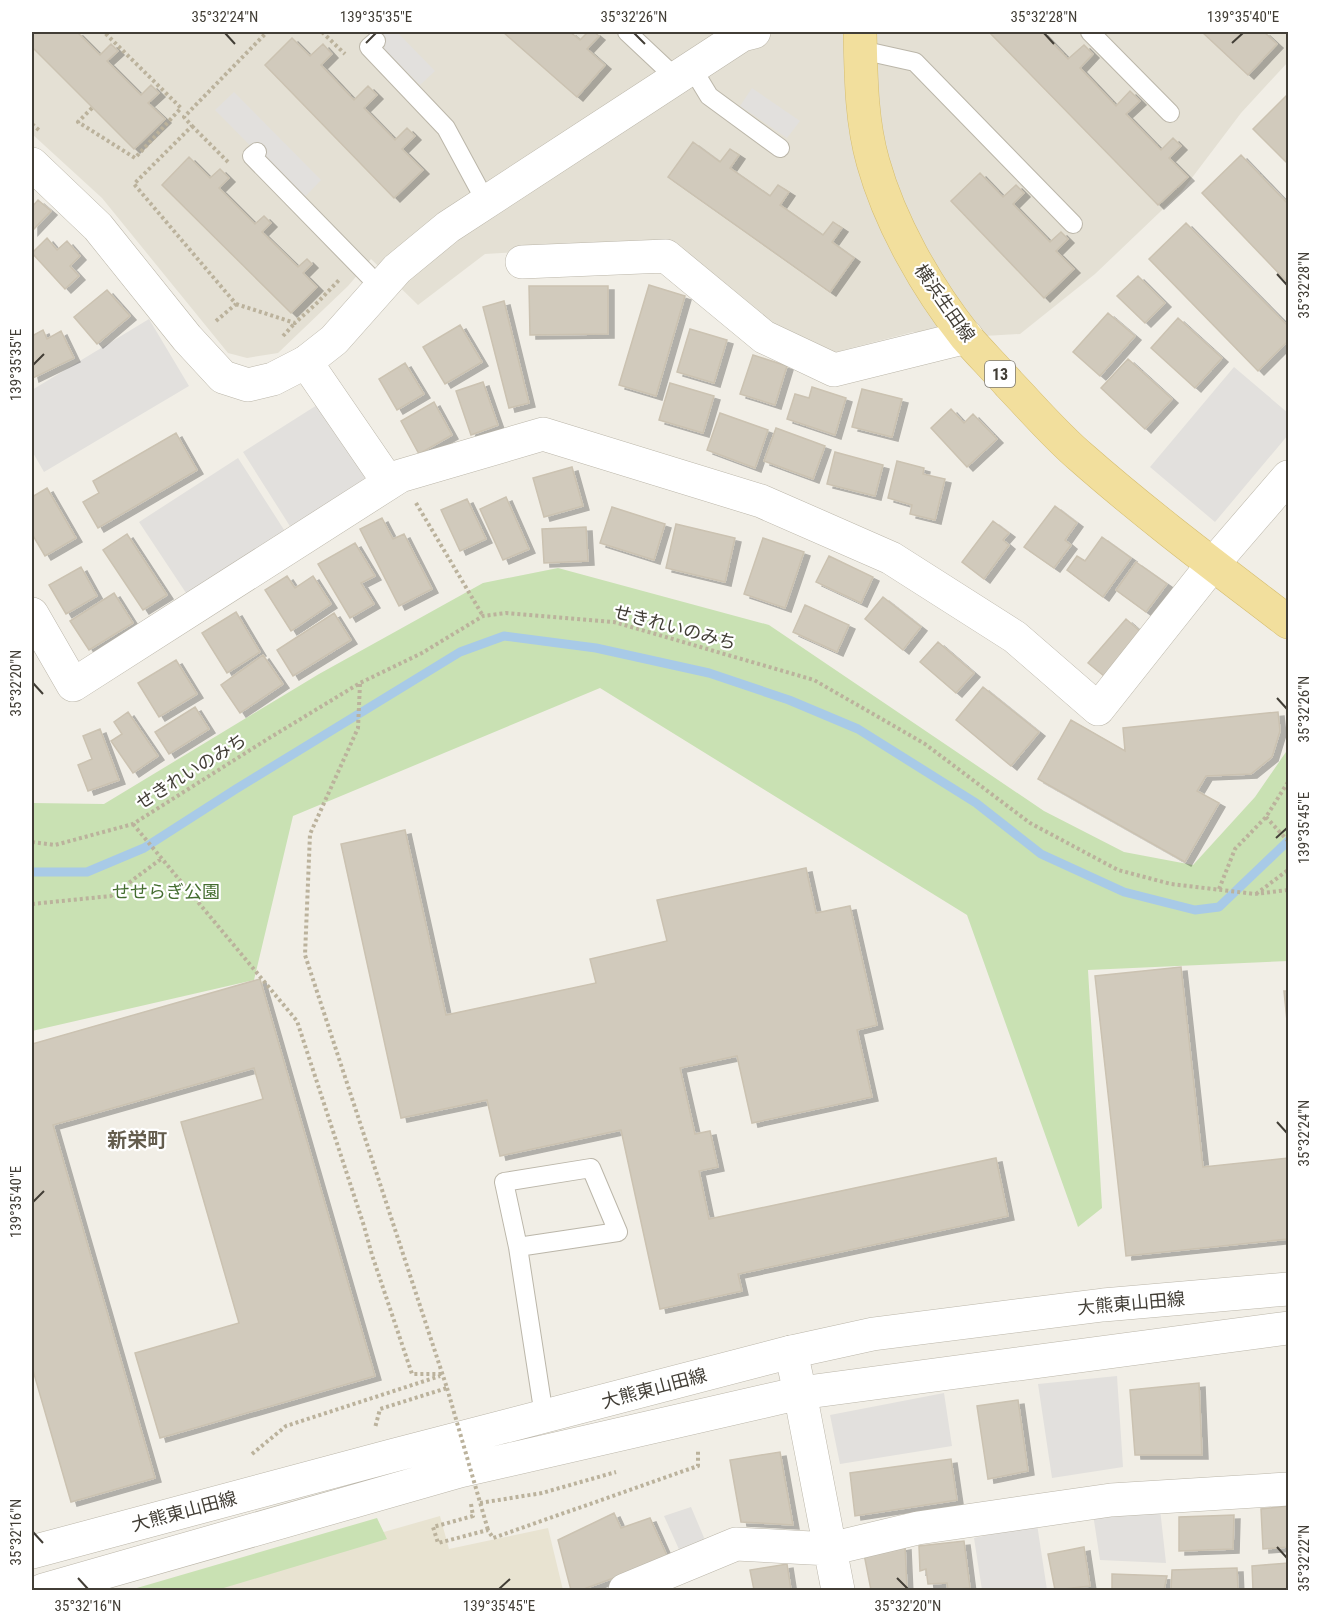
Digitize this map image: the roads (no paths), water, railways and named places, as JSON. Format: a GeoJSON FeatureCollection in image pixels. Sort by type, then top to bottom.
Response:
{"type":"FeatureCollection","features":[{"type":"Feature","properties":{"kind":"main road","name":"横浜生田線"},"geometry":{"type":"LineString","coordinates":[[860,41],[863,110],[873,161],[889,209],[916,264],[967,337],[1081,457],[1288,622]]}},
{"type":"Feature","properties":{"kind":"street"},"geometry":{"type":"LineString","coordinates":[[32,164],[98,227],[187,338],[223,377],[248,385],[273,379],[306,362],[334,340],[397,269],[448,226],[742,35],[754,32]]}},
{"type":"Feature","properties":{"kind":"street"},"geometry":{"type":"LineString","coordinates":[[522,262],[666,256],[765,337],[834,370],[967,337]]}},
{"type":"Feature","properties":{"kind":"street"},"geometry":{"type":"LineString","coordinates":[[306,362],[394,480]]}},
{"type":"Feature","properties":{"kind":"street"},"geometry":{"type":"LineString","coordinates":[[32,614],[73,684],[394,480],[543,434],[761,501],[891,558],[1015,637],[1098,709],[1213,564],[1288,477]]}},
{"type":"Feature","properties":{"kind":"street","name":"大熊東山田線"},"geometry":{"type":"LineString","coordinates":[[32,1552],[790,1352],[873,1334],[1092,1306],[1288,1289]]}},
{"type":"Feature","properties":{"kind":"street","name":"大熊東山田線"},"geometry":{"type":"LineString","coordinates":[[43,1590],[460,1471],[800,1393],[1288,1328]]}},
{"type":"Feature","properties":{"kind":"street"},"geometry":{"type":"LineString","coordinates":[[790,1352],[838,1590]]}},
{"type":"Feature","properties":{"kind":"street"},"geometry":{"type":"LineString","coordinates":[[625,1590],[736,1544],[831,1549],[918,1528],[1111,1500],[1288,1488]]}},
{"type":"Feature","properties":{"kind":"lane"},"geometry":{"type":"LineString","coordinates":[[627,32],[780,148]]}},
{"type":"Feature","properties":{"kind":"lane"},"geometry":{"type":"LineString","coordinates":[[1090,32],[1170,113]]}},
{"type":"Feature","properties":{"kind":"lane"},"geometry":{"type":"LineString","coordinates":[[376,41],[369,47],[446,128],[486,202]]}},
{"type":"Feature","properties":{"kind":"lane"},"geometry":{"type":"LineString","coordinates":[[860,41],[915,62],[1073,224]]}},
{"type":"Feature","properties":{"kind":"lane"},"geometry":{"type":"LineString","coordinates":[[257,152],[252,156],[381,288]]}},
{"type":"Feature","properties":{"kind":"lane"},"geometry":{"type":"LineString","coordinates":[[518,1246],[618,1232],[591,1168],[504,1182],[518,1246],[544,1416]]}},
{"type":"Feature","properties":{"kind":"waterway"},"geometry":{"type":"LineString","coordinates":[[32,872],[87,872],[144,848],[460,652],[504,636],[596,648],[709,673],[789,700],[858,729],[976,803],[1041,854],[1124,892],[1195,910],[1219,907],[1288,841]]}},
{"type":"Feature","properties":{"kind":"district","name":"新栄町"},"geometry":{"type":"Point","coordinates":[137,1140]}},
{"type":"Feature","properties":{"kind":"park label","name":"せせらぎ公園"},"geometry":{"type":"Point","coordinates":[166,891]}}]}
